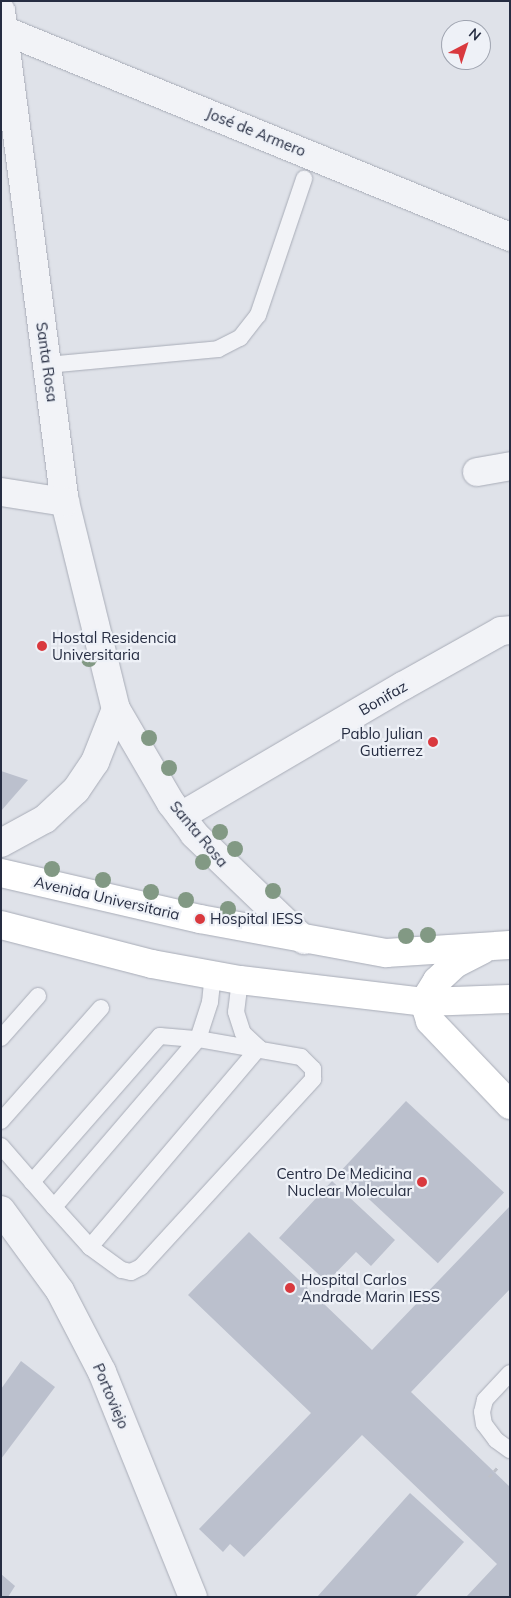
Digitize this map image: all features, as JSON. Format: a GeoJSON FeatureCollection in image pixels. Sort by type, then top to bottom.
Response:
{"type":"FeatureCollection","features":[{"type":"Feature","properties":{"kind":"main road","name":"Avenida Universitaria"},"geometry":{"type":"LineString","coordinates":[[1,873],[304,940],[386,953],[498,946]]}},
{"type":"Feature","properties":{"kind":"main road"},"geometry":{"type":"LineString","coordinates":[[1,925],[152,964],[240,980],[424,1002],[510,999]]}},
{"type":"Feature","properties":{"kind":"main road"},"geometry":{"type":"LineString","coordinates":[[498,946],[456,963],[437,981],[424,1002],[430,1021],[510,1105]]}},
{"type":"Feature","properties":{"kind":"street","name":"José de Armero"},"geometry":{"type":"LineString","coordinates":[[2,23],[510,237]]}},
{"type":"Feature","properties":{"kind":"street","name":"Santa Rosa"},"geometry":{"type":"LineString","coordinates":[[2,23],[66,502],[116,709],[181,816],[245,886],[304,940]]}},
{"type":"Feature","properties":{"kind":"street"},"geometry":{"type":"LineString","coordinates":[[477,472],[510,466]]}},
{"type":"Feature","properties":{"kind":"street"},"geometry":{"type":"LineString","coordinates":[[1,492],[66,502]]}},
{"type":"Feature","properties":{"kind":"street","name":"Bonifaz"},"geometry":{"type":"LineString","coordinates":[[181,816],[403,686],[501,631],[510,630]]}},
{"type":"Feature","properties":{"kind":"street"},"geometry":{"type":"LineString","coordinates":[[1,843],[45,819],[76,790],[95,762],[116,709]]}},
{"type":"Feature","properties":{"kind":"street","name":"Portoviejo"},"geometry":{"type":"LineString","coordinates":[[1,1210],[60,1291],[102,1372],[193,1597]]}},
{"type":"Feature","properties":{"kind":"lane"},"geometry":{"type":"LineString","coordinates":[[48,365],[218,349],[240,338],[258,315],[304,179]]}},
{"type":"Feature","properties":{"kind":"lane"},"geometry":{"type":"LineString","coordinates":[[54,1207],[198,1039],[210,1002],[213,975]]}},
{"type":"Feature","properties":{"kind":"lane"},"geometry":{"type":"LineString","coordinates":[[240,980],[236,1012],[243,1033],[259,1048]]}},
{"type":"Feature","properties":{"kind":"lane"},"geometry":{"type":"LineString","coordinates":[[1,1038],[38,996]]}},
{"type":"Feature","properties":{"kind":"lane"},"geometry":{"type":"LineString","coordinates":[[1,1121],[101,1008]]}},
{"type":"Feature","properties":{"kind":"lane"},"geometry":{"type":"LineString","coordinates":[[1,1146],[32,1182],[54,1207],[90,1247],[122,1270],[131,1272],[141,1267],[313,1079],[313,1069],[302,1057],[259,1048],[198,1039],[160,1036],[32,1182]]}},
{"type":"Feature","properties":{"kind":"lane"},"geometry":{"type":"LineString","coordinates":[[90,1247],[259,1048]]}},
{"type":"Feature","properties":{"kind":"lane"},"geometry":{"type":"LineString","coordinates":[[510,1374],[485,1400],[482,1412],[484,1424],[496,1440],[510,1450]]}},
{"type":"Feature","properties":{"kind":"building"},"geometry":{"type":"Polygon","coordinates":[[[1,771],[28,780],[1,811],[1,771]]]}},
{"type":"Feature","properties":{"kind":"building","name":"Centro De Medicina Nuclear Molecular"},"geometry":{"type":"Polygon","coordinates":[[[406,1101],[504,1192],[438,1263],[340,1172],[406,1101]]]}},
{"type":"Feature","properties":{"kind":"building"},"geometry":{"type":"Polygon","coordinates":[[[332,1181],[395,1240],[371,1266],[356,1252],[327,1282],[279,1238],[332,1181]]]}},
{"type":"Feature","properties":{"kind":"building"},"geometry":{"type":"Polygon","coordinates":[[[510,1206],[510,1289],[411,1392],[510,1487],[510,1597],[466,1597],[497,1564],[362,1435],[244,1557],[230,1544],[223,1552],[199,1529],[311,1413],[188,1295],[249,1232],[372,1350],[510,1206]]]}},
{"type":"Feature","properties":{"kind":"building"},"geometry":{"type":"Polygon","coordinates":[[[21,1361],[55,1387],[1,1459],[1,1389],[21,1361]]]}},
{"type":"Feature","properties":{"kind":"building"},"geometry":{"type":"Polygon","coordinates":[[[410,1493],[464,1542],[415,1597],[317,1597],[410,1493]]]}},
{"type":"Feature","properties":{"kind":"building"},"geometry":{"type":"Polygon","coordinates":[[[1,1574],[15,1586],[8,1597],[1,1597],[1,1574]]]}},
{"type":"Feature","properties":{"kind":"place","name":"Hostal Residencia Universitaria"},"geometry":{"type":"Point","coordinates":[42,646]}},
{"type":"Feature","properties":{"kind":"place","name":"Pablo Julian Gutierrez"},"geometry":{"type":"Point","coordinates":[433,742]}},
{"type":"Feature","properties":{"kind":"place","name":"Hospital IESS"},"geometry":{"type":"Point","coordinates":[200,919]}},
{"type":"Feature","properties":{"kind":"place","name":"Centro De Medicina Nuclear Molecular"},"geometry":{"type":"Point","coordinates":[422,1182]}},
{"type":"Feature","properties":{"kind":"place","name":"Hospital Carlos Andrade Marin IESS"},"geometry":{"type":"Point","coordinates":[290,1288]}}]}
